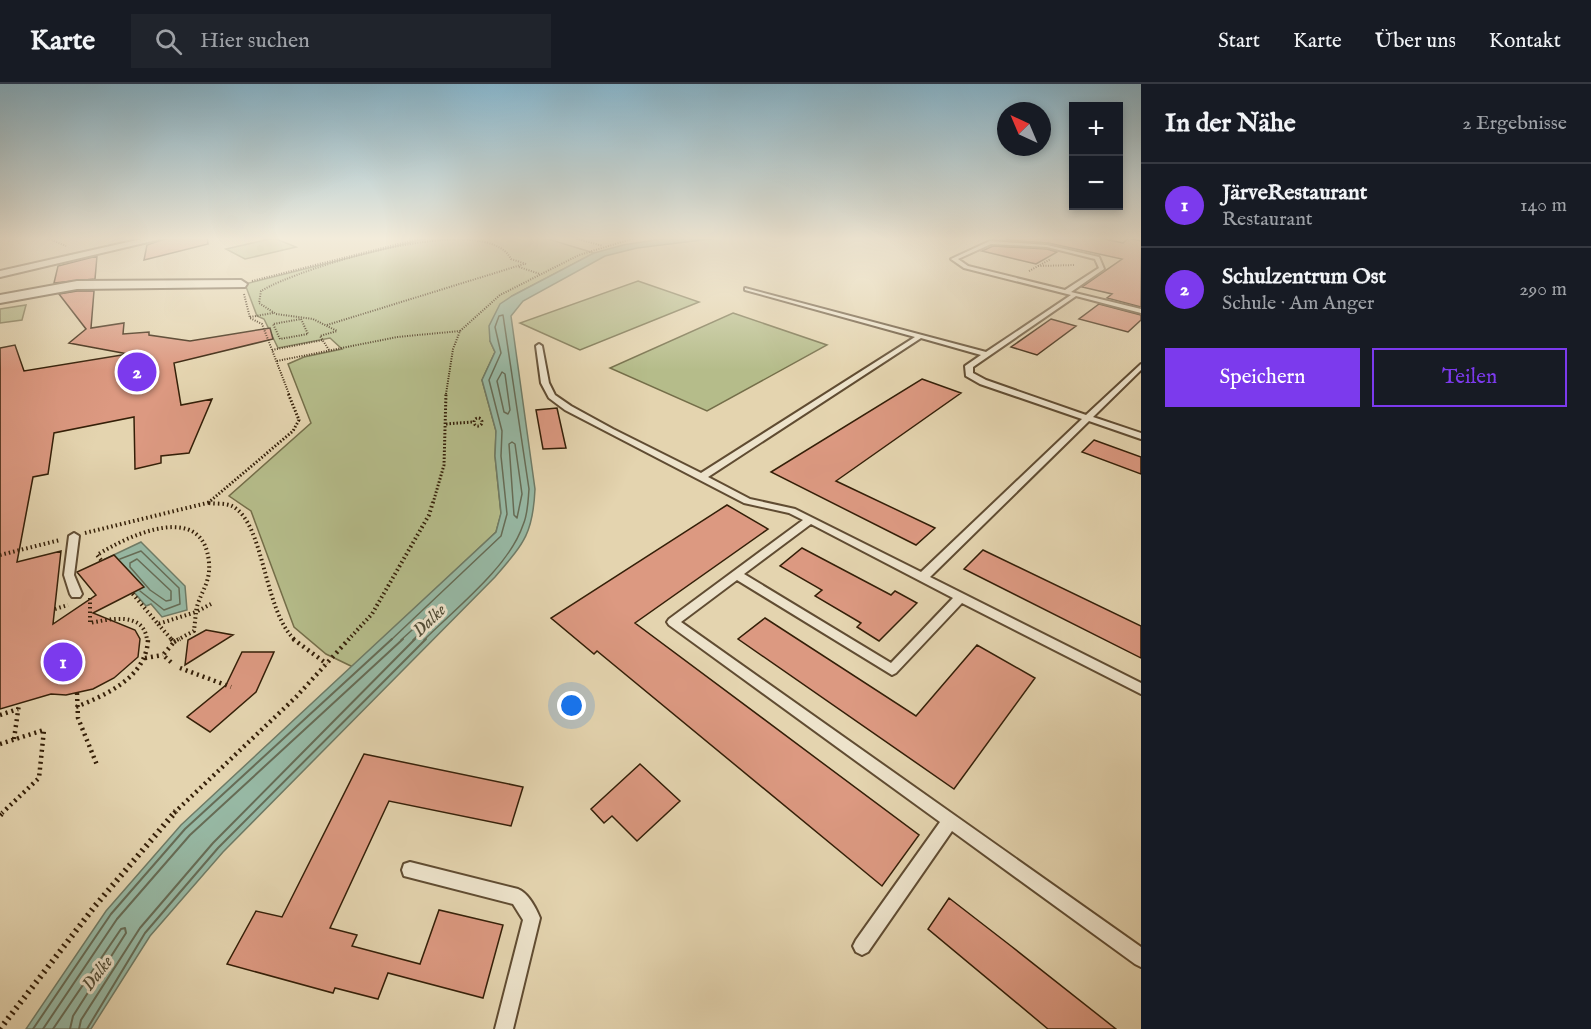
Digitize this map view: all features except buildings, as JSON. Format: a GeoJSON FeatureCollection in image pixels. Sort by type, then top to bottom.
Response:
{"type":"FeatureCollection","features":[{"type":"Feature","properties":{"kind":"street"},"geometry":{"type":"LineString","coordinates":[[4,282],[21,294]]}},
{"type":"Feature","properties":{"kind":"street"},"geometry":{"type":"LineString","coordinates":[[0,299],[21,294],[105,284],[241,284]]}},
{"type":"Feature","properties":{"kind":"lane"},"geometry":{"type":"LineString","coordinates":[[1027,282],[1141,310]]}},
{"type":"Feature","properties":{"kind":"lane"},"geometry":{"type":"LineString","coordinates":[[1066,292],[1081,282]]}},
{"type":"Feature","properties":{"kind":"lane"},"geometry":{"type":"LineString","coordinates":[[747,290],[986,354]]}},
{"type":"Feature","properties":{"kind":"lane"},"geometry":{"type":"LineString","coordinates":[[1076,294],[969,366],[969,374],[983,382],[1141,436]]}},
{"type":"Feature","properties":{"kind":"lane"},"geometry":{"type":"LineString","coordinates":[[701,477],[920,336]]}},
{"type":"Feature","properties":{"kind":"lane"},"geometry":{"type":"LineString","coordinates":[[539,346],[545,383],[552,396],[610,431],[747,501],[792,511],[1141,689]]}},
{"type":"Feature","properties":{"kind":"lane"},"geometry":{"type":"LineString","coordinates":[[923,577],[1141,366]]}},
{"type":"Feature","properties":{"kind":"lane"},"geometry":{"type":"LineString","coordinates":[[810,520],[673,622],[1141,958]]}},
{"type":"Feature","properties":{"kind":"lane"},"geometry":{"type":"LineString","coordinates":[[74,536],[69,575],[76,594]]}},
{"type":"Feature","properties":{"kind":"lane"},"geometry":{"type":"LineString","coordinates":[[737,575],[891,670],[961,597]]}},
{"type":"Feature","properties":{"kind":"lane"},"geometry":{"type":"LineString","coordinates":[[861,946],[951,821]]}},
{"type":"Feature","properties":{"kind":"lane"},"geometry":{"type":"LineString","coordinates":[[410,870],[518,897],[532,918],[504,1029]]}},
{"type":"Feature","properties":{"kind":"path"},"geometry":{"type":"LineString","coordinates":[[209,503],[293,431],[299,420],[262,324],[250,317],[241,284],[248,282]]}},
{"type":"Feature","properties":{"kind":"path"},"geometry":{"type":"LineString","coordinates":[[274,282],[264,288],[258,298],[263,308],[273,313],[313,318],[337,331],[320,336],[329,350]]}},
{"type":"Feature","properties":{"kind":"path"},"geometry":{"type":"LineString","coordinates":[[327,326],[467,282]]}},
{"type":"Feature","properties":{"kind":"path"},"geometry":{"type":"LineString","coordinates":[[0,1029],[95,906],[172,815],[327,664],[372,614],[429,515],[444,465],[447,377],[453,349],[460,331],[488,303],[526,282]]}},
{"type":"Feature","properties":{"kind":"path"},"geometry":{"type":"LineString","coordinates":[[250,317],[273,313]]}},
{"type":"Feature","properties":{"kind":"path"},"geometry":{"type":"LineString","coordinates":[[302,318],[308,334],[280,339],[273,324],[302,318]]}},
{"type":"Feature","properties":{"kind":"path"},"geometry":{"type":"LineString","coordinates":[[277,361],[397,337],[460,331]]}},
{"type":"Feature","properties":{"kind":"path"},"geometry":{"type":"LineString","coordinates":[[273,350],[323,340]]}},
{"type":"Feature","properties":{"kind":"path"},"geometry":{"type":"LineString","coordinates":[[446,424],[472,422]]}},
{"type":"Feature","properties":{"kind":"path"},"geometry":{"type":"LineString","coordinates":[[0,555],[209,503],[233,507],[244,517],[256,543],[270,599],[282,626],[304,649],[327,664]]}},
{"type":"Feature","properties":{"kind":"path"},"geometry":{"type":"LineString","coordinates":[[101,560],[97,555],[129,537],[172,527],[190,528],[199,534],[204,543],[209,562],[205,591],[196,602],[194,631],[174,642],[164,654],[144,658]]}},
{"type":"Feature","properties":{"kind":"path"},"geometry":{"type":"LineString","coordinates":[[132,593],[174,642]]}},
{"type":"Feature","properties":{"kind":"path"},"geometry":{"type":"LineString","coordinates":[[76,706],[104,696],[132,675],[144,658],[149,637],[143,627],[131,620],[90,622],[92,601],[89,597]]}},
{"type":"Feature","properties":{"kind":"path"},"geometry":{"type":"LineString","coordinates":[[158,624],[196,612],[210,604]]}},
{"type":"Feature","properties":{"kind":"path"},"geometry":{"type":"LineString","coordinates":[[164,654],[173,664]]}},
{"type":"Feature","properties":{"kind":"path"},"geometry":{"type":"LineString","coordinates":[[180,668],[231,687]]}},
{"type":"Feature","properties":{"kind":"path"},"geometry":{"type":"LineString","coordinates":[[77,693],[76,706],[98,765]]}},
{"type":"Feature","properties":{"kind":"path"},"geometry":{"type":"LineString","coordinates":[[0,715],[18,706],[14,739]]}},
{"type":"Feature","properties":{"kind":"path"},"geometry":{"type":"LineString","coordinates":[[0,744],[44,730],[39,778],[0,815]]}},
{"type":"Feature","properties":{"kind":"shaded area"},"geometry":{"type":"Polygon","coordinates":[[[253,282],[539,282],[512,296],[490,341],[495,352],[482,380],[496,431],[495,456],[501,514],[496,532],[353,667],[326,654],[294,627],[251,511],[229,496],[311,423],[288,364],[304,357],[342,349],[330,338],[278,348],[264,319],[257,316],[245,284],[253,282]]]}},
{"type":"Feature","properties":{"kind":"shaded area"},"geometry":{"type":"Polygon","coordinates":[[[635,282],[641,282],[699,302],[580,350],[520,323],[635,282]]]}},
{"type":"Feature","properties":{"kind":"shaded area"},"geometry":{"type":"Polygon","coordinates":[[[26,305],[22,320],[0,323],[0,309],[26,305]]]}},
{"type":"Feature","properties":{"kind":"shaded area"},"geometry":{"type":"Polygon","coordinates":[[[733,313],[827,345],[707,411],[610,368],[733,313]]]}},
{"type":"Feature","properties":{"kind":"water","name":"Dalke"},"geometry":{"type":"Polygon","coordinates":[[[539,282],[557,282],[523,301],[511,316],[535,489],[532,517],[520,546],[495,577],[223,852],[150,936],[91,1029],[26,1029],[106,911],[181,825],[496,532],[501,513],[495,456],[496,431],[482,380],[495,352],[490,341],[489,326],[500,304],[539,282]]]}},
{"type":"Feature","properties":{"kind":"water"},"geometry":{"type":"Polygon","coordinates":[[[141,542],[185,586],[187,610],[162,617],[151,604],[146,606],[105,559],[141,542]]]}},
{"type":"Feature","properties":{"kind":"place","name":"Schulzentrum Ost"},"geometry":{"type":"Point","coordinates":[137,372]}},
{"type":"Feature","properties":{"kind":"place","name":"JärveRestaurant"},"geometry":{"type":"Point","coordinates":[63,662]}}]}
